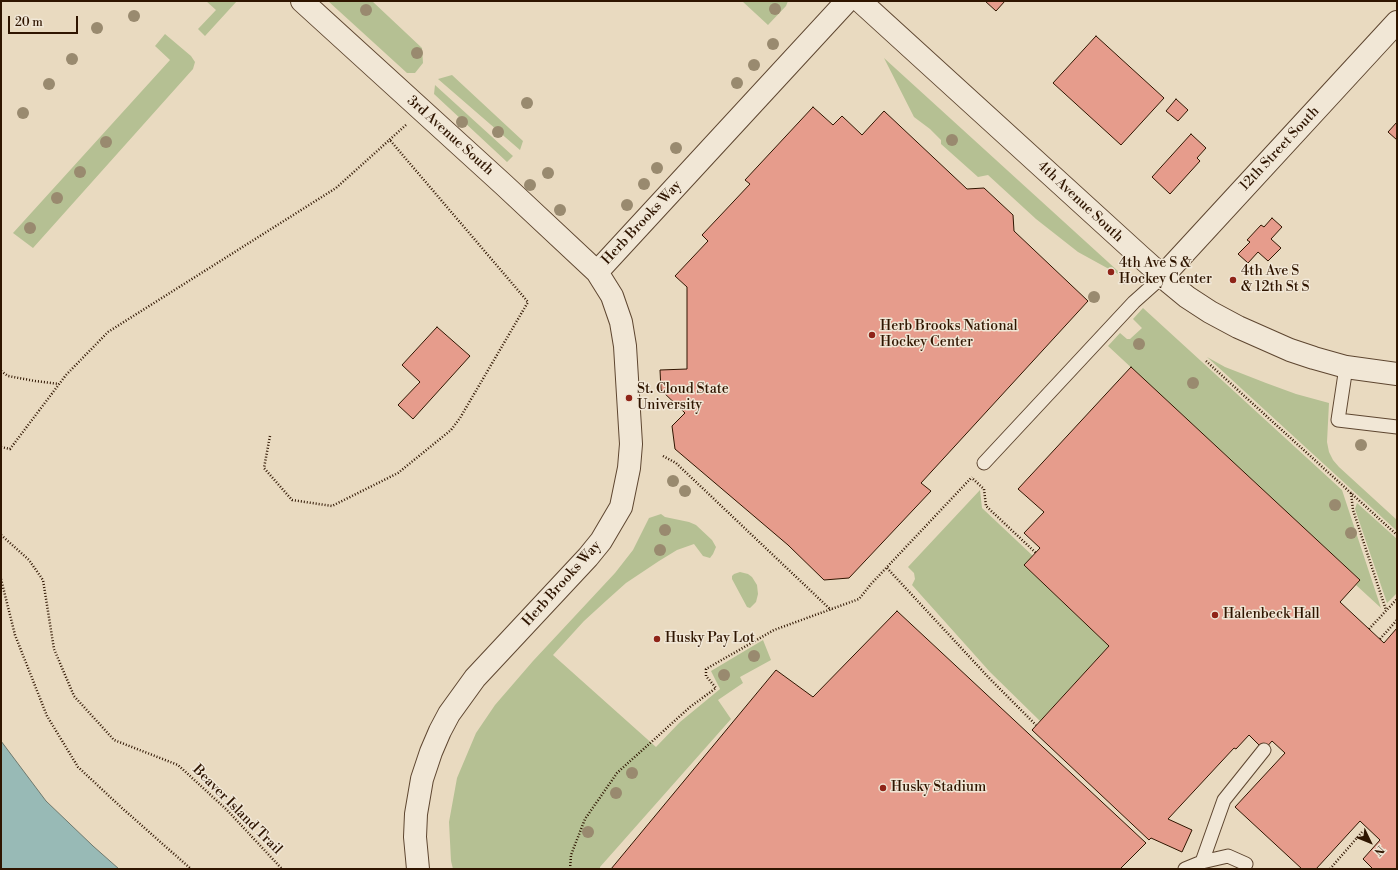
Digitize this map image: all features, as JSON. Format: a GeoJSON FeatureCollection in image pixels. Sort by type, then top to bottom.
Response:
{"type":"FeatureCollection","features":[{"type":"Feature","properties":{"kind":"street","name":"3rd Avenue South"},"geometry":{"type":"LineString","coordinates":[[302,1],[504,184],[597,272]]}},
{"type":"Feature","properties":{"kind":"street","name":"Herb Brooks Way"},"geometry":{"type":"LineString","coordinates":[[418,869],[415,837],[416,814],[422,779],[431,752],[449,714],[475,678],[588,557],[601,541],[621,508],[627,480],[631,444],[626,346],[621,322],[612,296],[597,272],[847,1]]}},
{"type":"Feature","properties":{"kind":"street","name":"4th Avenue South"},"geometry":{"type":"LineString","coordinates":[[860,1],[1162,277],[1188,297],[1210,312],[1238,327],[1290,350],[1346,367],[1397,374]]}},
{"type":"Feature","properties":{"kind":"street","name":"12th Street South"},"geometry":{"type":"LineString","coordinates":[[1162,277],[1397,22]]}},
{"type":"Feature","properties":{"kind":"lane"},"geometry":{"type":"LineString","coordinates":[[984,463],[1134,302],[1162,277]]}},
{"type":"Feature","properties":{"kind":"lane"},"geometry":{"type":"LineString","coordinates":[[1346,367],[1338,420],[1397,427]]}},
{"type":"Feature","properties":{"kind":"lane"},"geometry":{"type":"LineString","coordinates":[[1202,862],[1224,800],[1264,750]]}},
{"type":"Feature","properties":{"kind":"lane"},"geometry":{"type":"LineString","coordinates":[[1185,869],[1202,862],[1228,856],[1246,864]]}},
{"type":"Feature","properties":{"kind":"path"},"geometry":{"type":"LineString","coordinates":[[1,447],[10,449],[66,375],[108,332],[336,188],[406,124],[420,108]]}},
{"type":"Feature","properties":{"kind":"path"},"geometry":{"type":"LineString","coordinates":[[270,436],[264,468],[292,500],[332,506],[398,473],[451,430],[460,418],[528,302],[390,139]]}},
{"type":"Feature","properties":{"kind":"path"},"geometry":{"type":"LineString","coordinates":[[1123,284],[1126,278]]}},
{"type":"Feature","properties":{"kind":"path"},"geometry":{"type":"LineString","coordinates":[[1206,360],[1397,535]]}},
{"type":"Feature","properties":{"kind":"path"},"geometry":{"type":"LineString","coordinates":[[1,371],[8,376],[59,384]]}},
{"type":"Feature","properties":{"kind":"path"},"geometry":{"type":"LineString","coordinates":[[664,456],[676,463],[831,610]]}},
{"type":"Feature","properties":{"kind":"path"},"geometry":{"type":"LineString","coordinates":[[570,869],[571,855],[585,819],[617,773],[690,707],[716,688],[706,676],[706,669],[774,630],[859,599],[984,463]]}},
{"type":"Feature","properties":{"kind":"path"},"geometry":{"type":"LineString","coordinates":[[971,478],[984,489],[986,506],[1036,552]]}},
{"type":"Feature","properties":{"kind":"path"},"geometry":{"type":"LineString","coordinates":[[1351,493],[1353,510],[1386,610]]}},
{"type":"Feature","properties":{"kind":"path","name":"Beaver Island Trail"},"geometry":{"type":"LineString","coordinates":[[1,535],[29,560],[43,580],[54,648],[74,696],[114,740],[178,765],[226,810],[282,869]]}},
{"type":"Feature","properties":{"kind":"path"},"geometry":{"type":"LineString","coordinates":[[887,568],[990,679],[1036,725]]}},
{"type":"Feature","properties":{"kind":"path"},"geometry":{"type":"LineString","coordinates":[[1,579],[15,635],[47,716],[78,767],[190,869]]}},
{"type":"Feature","properties":{"kind":"path"},"geometry":{"type":"LineString","coordinates":[[1369,629],[1397,599]]}},
{"type":"Feature","properties":{"kind":"path"},"geometry":{"type":"LineString","coordinates":[[1380,639],[1397,620]]}},
{"type":"Feature","properties":{"kind":"path"},"geometry":{"type":"LineString","coordinates":[[1330,869],[1362,832]]}},
{"type":"Feature","properties":{"kind":"green space"},"geometry":{"type":"Polygon","coordinates":[[[206,1],[237,1],[205,36],[198,29],[216,10],[206,1]]]}},
{"type":"Feature","properties":{"kind":"green space"},"geometry":{"type":"Polygon","coordinates":[[[328,1],[372,1],[422,48],[423,63],[415,73],[407,73],[328,1]]]}},
{"type":"Feature","properties":{"kind":"green space"},"geometry":{"type":"Polygon","coordinates":[[[742,1],[788,1],[786,6],[768,25],[742,1]]]}},
{"type":"Feature","properties":{"kind":"green space"},"geometry":{"type":"Polygon","coordinates":[[[165,34],[191,56],[195,62],[193,69],[33,248],[13,233],[170,60],[155,46],[165,34]]]}},
{"type":"Feature","properties":{"kind":"green space"},"geometry":{"type":"Polygon","coordinates":[[[884,58],[1119,272],[1118,274],[1078,252],[1036,219],[988,175],[978,177],[941,144],[941,140],[930,129],[914,117],[884,58]]]}},
{"type":"Feature","properties":{"kind":"green space"},"geometry":{"type":"Polygon","coordinates":[[[452,75],[523,141],[520,150],[438,79],[452,75]]]}},
{"type":"Feature","properties":{"kind":"green space"},"geometry":{"type":"Polygon","coordinates":[[[435,85],[513,156],[507,162],[434,94],[435,85]]]}},
{"type":"Feature","properties":{"kind":"green space"},"geometry":{"type":"Polygon","coordinates":[[[1143,308],[1342,490],[1381,608],[1356,585],[1360,580],[1108,346],[1120,333],[1127,339],[1130,339],[1142,328],[1133,319],[1143,308]]]}},
{"type":"Feature","properties":{"kind":"green space"},"geometry":{"type":"Polygon","coordinates":[[[1207,357],[1225,367],[1266,383],[1296,394],[1329,403],[1327,442],[1329,452],[1333,460],[1397,520],[1397,531],[1207,357]]]}},
{"type":"Feature","properties":{"kind":"green space"},"geometry":{"type":"Polygon","coordinates":[[[980,490],[982,508],[1033,556],[1024,565],[1109,646],[1040,721],[990,672],[912,585],[915,579],[914,573],[908,567],[980,490]]]}},
{"type":"Feature","properties":{"kind":"green space"},"geometry":{"type":"Polygon","coordinates":[[[1357,503],[1397,539],[1397,593],[1387,603],[1355,509],[1357,503]]]}},
{"type":"Feature","properties":{"kind":"green space"},"geometry":{"type":"Polygon","coordinates":[[[661,514],[665,517],[696,525],[712,540],[716,547],[710,558],[703,556],[694,544],[677,550],[659,561],[626,583],[584,621],[553,655],[656,747],[680,722],[720,689],[711,671],[763,640],[771,660],[740,677],[743,683],[718,700],[731,719],[600,867],[600,869],[453,869],[451,861],[449,822],[457,778],[476,733],[495,705],[533,661],[615,573],[633,550],[649,518],[661,514]]]}},
{"type":"Feature","properties":{"kind":"green space"},"geometry":{"type":"Polygon","coordinates":[[[740,572],[748,574],[752,577],[757,585],[758,594],[756,602],[750,608],[747,607],[732,579],[734,574],[740,572]]]}},
{"type":"Feature","properties":{"kind":"water"},"geometry":{"type":"Polygon","coordinates":[[[1,741],[46,801],[119,869],[1,869],[1,741]]]}},
{"type":"Feature","properties":{"kind":"building"},"geometry":{"type":"Polygon","coordinates":[[[985,1],[1005,1],[996,11],[985,1]]]}},
{"type":"Feature","properties":{"kind":"building"},"geometry":{"type":"Polygon","coordinates":[[[1096,36],[1164,98],[1121,145],[1053,83],[1096,36]]]}},
{"type":"Feature","properties":{"kind":"building"},"geometry":{"type":"Polygon","coordinates":[[[1176,99],[1188,110],[1178,121],[1166,111],[1176,99]]]}},
{"type":"Feature","properties":{"kind":"building","name":"Herb Brooks National Hockey Center"},"geometry":{"type":"Polygon","coordinates":[[[813,107],[833,125],[842,116],[862,135],[884,111],[967,189],[984,188],[1013,215],[1014,231],[1088,301],[921,483],[931,491],[849,578],[824,580],[788,545],[675,449],[672,426],[685,413],[661,390],[660,370],[687,369],[687,287],[675,276],[708,241],[702,235],[750,184],[745,180],[813,107]]]}},
{"type":"Feature","properties":{"kind":"building"},"geometry":{"type":"Polygon","coordinates":[[[1397,122],[1397,140],[1388,132],[1397,122]]]}},
{"type":"Feature","properties":{"kind":"building"},"geometry":{"type":"Polygon","coordinates":[[[1191,134],[1206,148],[1197,158],[1200,161],[1170,194],[1152,177],[1191,134]]]}},
{"type":"Feature","properties":{"kind":"building"},"geometry":{"type":"Polygon","coordinates":[[[1272,218],[1282,227],[1271,239],[1281,248],[1268,261],[1258,252],[1248,263],[1238,254],[1250,242],[1247,240],[1261,225],[1264,227],[1272,218]]]}},
{"type":"Feature","properties":{"kind":"building"},"geometry":{"type":"Polygon","coordinates":[[[437,327],[470,356],[413,419],[398,405],[420,382],[402,365],[437,327]]]}},
{"type":"Feature","properties":{"kind":"building","name":"Halenbeck Hall"},"geometry":{"type":"Polygon","coordinates":[[[1131,367],[1360,580],[1340,602],[1384,643],[1397,628],[1397,869],[1373,869],[1363,859],[1380,840],[1360,821],[1316,869],[1302,869],[1235,807],[1285,753],[1272,741],[1264,750],[1249,735],[1236,749],[1234,748],[1168,819],[1192,830],[1182,852],[1151,838],[1149,840],[1032,730],[1109,646],[1024,565],[1040,548],[1024,533],[1044,512],[1018,489],[1131,367]]]}},
{"type":"Feature","properties":{"kind":"building","name":"Husky Stadium"},"geometry":{"type":"Polygon","coordinates":[[[897,611],[1146,843],[1120,869],[611,869],[776,670],[813,697],[897,611]]]}},
{"type":"Feature","properties":{"kind":"place","name":"4th Ave S & Hockey Center"},"geometry":{"type":"Point","coordinates":[1111,272]}},
{"type":"Feature","properties":{"kind":"place","name":"4th Ave S & 12th St S"},"geometry":{"type":"Point","coordinates":[1233,280]}},
{"type":"Feature","properties":{"kind":"place","name":"Herb Brooks National Hockey Center"},"geometry":{"type":"Point","coordinates":[872,335]}},
{"type":"Feature","properties":{"kind":"place","name":"St. Cloud State University"},"geometry":{"type":"Point","coordinates":[629,398]}},
{"type":"Feature","properties":{"kind":"place","name":"Halenbeck Hall"},"geometry":{"type":"Point","coordinates":[1215,615]}},
{"type":"Feature","properties":{"kind":"place","name":"Husky Pay Lot"},"geometry":{"type":"Point","coordinates":[657,639]}},
{"type":"Feature","properties":{"kind":"place","name":"Husky Stadium"},"geometry":{"type":"Point","coordinates":[883,788]}}]}
